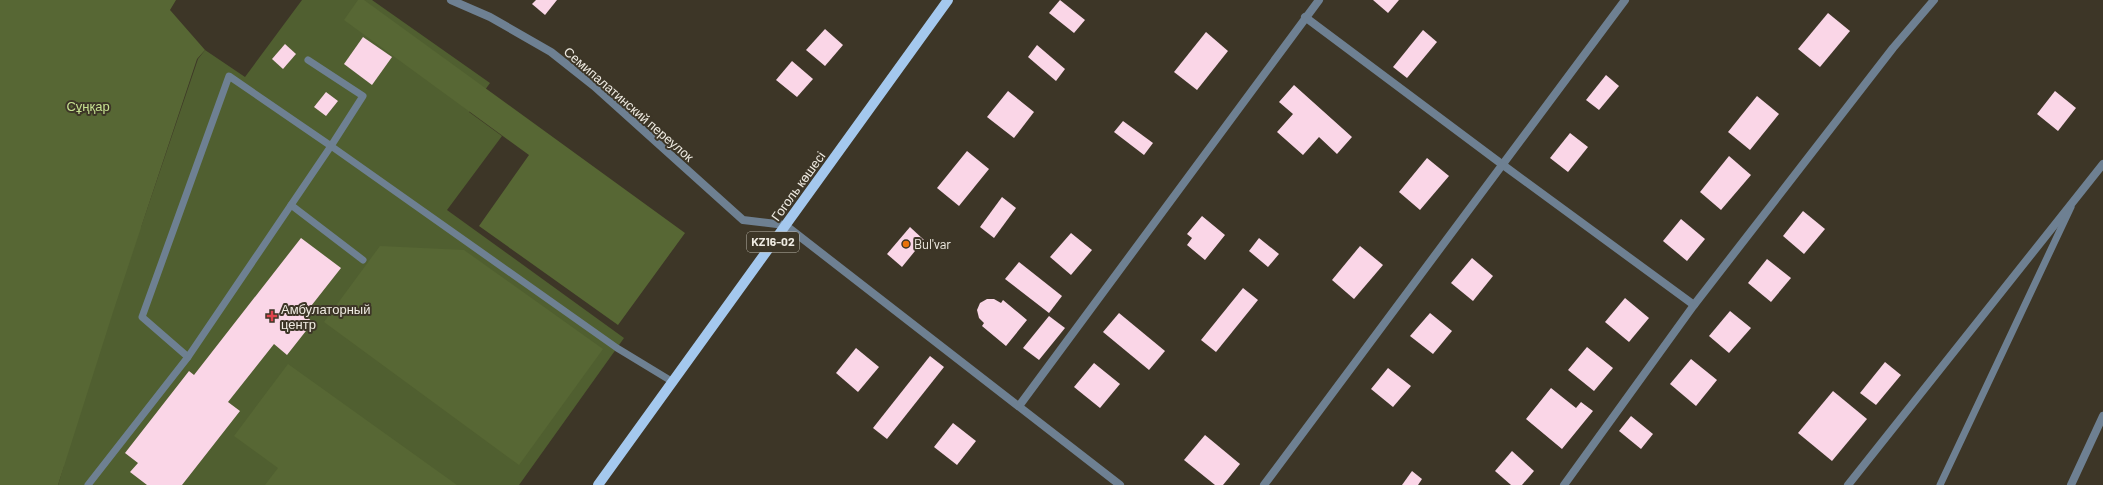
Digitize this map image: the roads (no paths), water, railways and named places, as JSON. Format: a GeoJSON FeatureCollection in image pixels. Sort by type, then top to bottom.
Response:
{"type":"FeatureCollection","features":[{"type":"Feature","properties":{"kind":"main road","name":"Гоголь көшесі"},"geometry":{"type":"LineString","coordinates":[[598,485],[948,0]]}},
{"type":"Feature","properties":{"kind":"street","name":"Семипалатинский переулок"},"geometry":{"type":"LineString","coordinates":[[451,0],[490,17],[551,52],[594,86],[743,220],[786,225]]}},
{"type":"Feature","properties":{"kind":"street"},"geometry":{"type":"LineString","coordinates":[[1019,406],[1319,0]]}},
{"type":"Feature","properties":{"kind":"street"},"geometry":{"type":"LineString","coordinates":[[1264,485],[1626,0]]}},
{"type":"Feature","properties":{"kind":"street"},"geometry":{"type":"LineString","coordinates":[[1564,485],[1694,305],[1893,48],[1934,0]]}},
{"type":"Feature","properties":{"kind":"street"},"geometry":{"type":"LineString","coordinates":[[1305,17],[1694,305]]}},
{"type":"Feature","properties":{"kind":"street"},"geometry":{"type":"LineString","coordinates":[[1848,485],[2072,205],[2103,164]]}},
{"type":"Feature","properties":{"kind":"street"},"geometry":{"type":"LineString","coordinates":[[786,225],[1120,485]]}},
{"type":"Feature","properties":{"kind":"street"},"geometry":{"type":"LineString","coordinates":[[2071,485],[2103,416]]}},
{"type":"Feature","properties":{"kind":"lane"},"geometry":{"type":"LineString","coordinates":[[88,485],[188,357],[331,146],[363,96],[308,60]]}},
{"type":"Feature","properties":{"kind":"lane"},"geometry":{"type":"LineString","coordinates":[[188,357],[142,316],[229,76],[331,146],[617,348],[673,382]]}},
{"type":"Feature","properties":{"kind":"lane"},"geometry":{"type":"LineString","coordinates":[[291,205],[363,260]]}},
{"type":"Feature","properties":{"kind":"lane"},"geometry":{"type":"LineString","coordinates":[[1940,485],[2072,205]]}},
{"type":"Feature","properties":{"kind":"place","name":"Bul'var"},"geometry":{"type":"Point","coordinates":[906,244]}},
{"type":"Feature","properties":{"kind":"place","name":"Амбулаторный центр"},"geometry":{"type":"Point","coordinates":[272,316]}},
{"type":"Feature","properties":{"kind":"park label","name":"Сұңқар"},"geometry":{"type":"Point","coordinates":[88,106]}}]}
